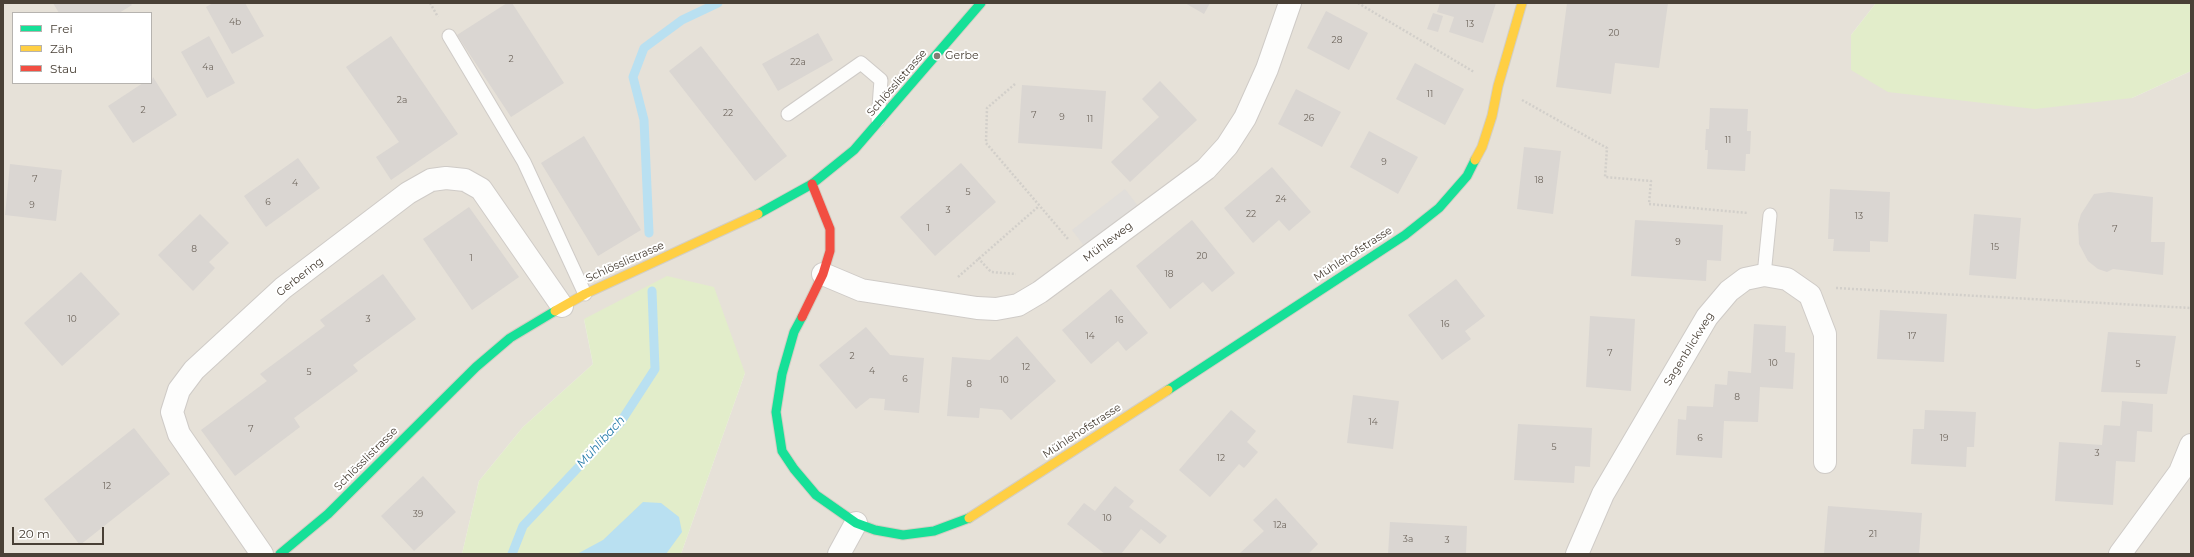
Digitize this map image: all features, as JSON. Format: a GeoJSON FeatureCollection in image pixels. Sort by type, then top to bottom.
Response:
{"type":"FeatureCollection","features":[{"type":"Feature","properties":{"kind":"street","name":"Schlösslistrasse"},"geometry":{"type":"LineString","coordinates":[[280,554],[328,514],[476,367],[510,338],[562,306],[585,294],[746,221],[812,184],[854,150],[981,3]]}},
{"type":"Feature","properties":{"kind":"street","name":"Mühleweg"},"geometry":{"type":"LineString","coordinates":[[823,274],[861,290],[990,309],[1018,305],[1040,292],[1206,169],[1227,146],[1245,118],[1267,69],[1290,3]]}},
{"type":"Feature","properties":{"kind":"street","name":"Mühlehofstrasse"},"geometry":{"type":"LineString","coordinates":[[812,184],[824,210],[830,229],[830,251],[823,274],[794,332],[784,367],[776,412],[778,433],[782,451],[816,496],[856,523],[875,530],[903,534],[934,531],[974,516],[1405,235],[1439,208],[1467,176],[1482,147],[1492,116],[1498,86],[1522,3]]}},
{"type":"Feature","properties":{"kind":"street","name":"Gerbering"},"geometry":{"type":"LineString","coordinates":[[262,554],[179,434],[172,412],[179,390],[194,370],[284,288],[408,193],[431,180],[446,178],[465,180],[481,189],[562,306]]}},
{"type":"Feature","properties":{"kind":"street","name":"Sagenblickweg"},"geometry":{"type":"LineString","coordinates":[[1577,554],[1603,494],[1707,317],[1729,291],[1745,279],[1764,276],[1787,279],[1810,295]]}},
{"type":"Feature","properties":{"kind":"street"},"geometry":{"type":"LineString","coordinates":[[1810,295],[1825,334],[1825,462]]}},
{"type":"Feature","properties":{"kind":"street"},"geometry":{"type":"LineString","coordinates":[[2120,554],[2180,472],[2191,445]]}},
{"type":"Feature","properties":{"kind":"street"},"geometry":{"type":"LineString","coordinates":[[839,554],[856,523]]}},
{"type":"Feature","properties":{"kind":"lane"},"geometry":{"type":"LineString","coordinates":[[449,36],[524,162],[585,294]]}},
{"type":"Feature","properties":{"kind":"lane"},"geometry":{"type":"LineString","coordinates":[[788,114],[861,63],[881,80],[878,124]]}},
{"type":"Feature","properties":{"kind":"lane"},"geometry":{"type":"LineString","coordinates":[[1764,276],[1770,215]]}},
{"type":"Feature","properties":{"kind":"path"},"geometry":{"type":"LineString","coordinates":[[1358,3],[1498,86],[1607,148],[1606,177],[1651,181],[1649,204],[1770,215]]}},
{"type":"Feature","properties":{"kind":"path"},"geometry":{"type":"LineString","coordinates":[[1015,84],[987,108],[986,143],[1069,241],[1064,245]]}},
{"type":"Feature","properties":{"kind":"path"},"geometry":{"type":"LineString","coordinates":[[931,300],[1039,206]]}},
{"type":"Feature","properties":{"kind":"path"},"geometry":{"type":"LineString","coordinates":[[978,258],[991,272],[1023,274]]}},
{"type":"Feature","properties":{"kind":"path"},"geometry":{"type":"LineString","coordinates":[[1810,295],[1828,288],[2191,308]]}},
{"type":"Feature","properties":{"kind":"shaded area"},"geometry":{"type":"Polygon","coordinates":[[[3,3],[1876,3],[1851,35],[2132,98],[2191,71],[2191,554],[681,554],[745,373],[584,319],[593,364],[523,427],[479,481],[462,554],[3,554],[3,3]]]}},
{"type":"Feature","properties":{"kind":"shaded area"},"geometry":{"type":"Polygon","coordinates":[[[1125,189],[1138,206],[1085,247],[1072,230],[1125,189]]]}},
{"type":"Feature","properties":{"kind":"green space"},"geometry":{"type":"Polygon","coordinates":[[[1876,3],[2191,3],[2191,71],[2132,98],[2035,109],[1888,92],[1851,70],[1851,35],[1876,3]]]}},
{"type":"Feature","properties":{"kind":"green space"},"geometry":{"type":"Polygon","coordinates":[[[667,276],[714,287],[745,373],[681,554],[462,554],[479,481],[523,427],[593,364],[584,319],[667,276]]]}},
{"type":"Feature","properties":{"kind":"water"},"geometry":{"type":"Polygon","coordinates":[[[643,502],[661,503],[679,517],[682,532],[666,554],[577,554],[603,540],[643,502]]]}},
{"type":"Feature","properties":{"kind":"building"},"geometry":{"type":"Polygon","coordinates":[[[53,3],[130,3],[132,5],[121,12],[58,12],[53,3]]]}},
{"type":"Feature","properties":{"kind":"building"},"geometry":{"type":"Polygon","coordinates":[[[213,3],[245,3],[264,36],[232,54],[206,7],[213,3]]]}},
{"type":"Feature","properties":{"kind":"building"},"geometry":{"type":"Polygon","coordinates":[[[507,3],[512,3],[564,83],[511,117],[457,35],[507,3]]]}},
{"type":"Feature","properties":{"kind":"building"},"geometry":{"type":"Polygon","coordinates":[[[1185,3],[1210,3],[1204,14],[1185,3]]]}},
{"type":"Feature","properties":{"kind":"building"},"geometry":{"type":"Polygon","coordinates":[[[1440,3],[1496,3],[1483,43],[1449,32],[1454,17],[1437,12],[1440,3]]]}},
{"type":"Feature","properties":{"kind":"building"},"geometry":{"type":"Polygon","coordinates":[[[1567,3],[1668,3],[1659,68],[1615,63],[1611,94],[1556,87],[1567,3]]]}},
{"type":"Feature","properties":{"kind":"building"},"geometry":{"type":"Polygon","coordinates":[[[1326,11],[1368,33],[1349,70],[1307,48],[1326,11]]]}},
{"type":"Feature","properties":{"kind":"building"},"geometry":{"type":"Polygon","coordinates":[[[1433,13],[1443,16],[1438,32],[1427,29],[1433,13]]]}},
{"type":"Feature","properties":{"kind":"building"},"geometry":{"type":"Polygon","coordinates":[[[818,33],[833,60],[778,91],[762,64],[818,33]]]}},
{"type":"Feature","properties":{"kind":"building"},"geometry":{"type":"Polygon","coordinates":[[[209,36],[235,83],[207,98],[181,52],[209,36]]]}},
{"type":"Feature","properties":{"kind":"building"},"geometry":{"type":"Polygon","coordinates":[[[391,36],[458,134],[391,180],[376,157],[399,142],[346,67],[391,36]]]}},
{"type":"Feature","properties":{"kind":"building"},"geometry":{"type":"Polygon","coordinates":[[[701,46],[787,156],[755,181],[669,71],[701,46]]]}},
{"type":"Feature","properties":{"kind":"building"},"geometry":{"type":"Polygon","coordinates":[[[1415,63],[1464,89],[1445,125],[1396,99],[1415,63]]]}},
{"type":"Feature","properties":{"kind":"building"},"geometry":{"type":"Polygon","coordinates":[[[153,77],[177,115],[133,143],[108,106],[141,84],[152,84],[153,77]]]}},
{"type":"Feature","properties":{"kind":"building"},"geometry":{"type":"Polygon","coordinates":[[[1160,81],[1197,120],[1130,182],[1111,162],[1159,117],[1142,99],[1160,81]]]}},
{"type":"Feature","properties":{"kind":"building"},"geometry":{"type":"Polygon","coordinates":[[[1022,85],[1106,91],[1102,149],[1018,143],[1022,85]]]}},
{"type":"Feature","properties":{"kind":"building"},"geometry":{"type":"Polygon","coordinates":[[[1296,89],[1341,112],[1322,147],[1278,124],[1296,89]]]}},
{"type":"Feature","properties":{"kind":"building"},"geometry":{"type":"Polygon","coordinates":[[[1710,108],[1748,109],[1747,131],[1751,131],[1750,154],[1746,154],[1745,171],[1707,169],[1708,150],[1705,150],[1706,129],[1709,129],[1710,108]]]}},
{"type":"Feature","properties":{"kind":"building"},"geometry":{"type":"Polygon","coordinates":[[[1369,131],[1418,157],[1398,194],[1350,167],[1369,131]]]}},
{"type":"Feature","properties":{"kind":"building"},"geometry":{"type":"Polygon","coordinates":[[[584,136],[641,230],[598,256],[541,163],[584,136]]]}},
{"type":"Feature","properties":{"kind":"building"},"geometry":{"type":"Polygon","coordinates":[[[1524,147],[1561,151],[1553,214],[1517,209],[1524,147]]]}},
{"type":"Feature","properties":{"kind":"building"},"geometry":{"type":"Polygon","coordinates":[[[298,158],[320,188],[266,227],[244,196],[298,158]]]}},
{"type":"Feature","properties":{"kind":"building"},"geometry":{"type":"Polygon","coordinates":[[[961,163],[996,202],[935,256],[900,217],[961,163]]]}},
{"type":"Feature","properties":{"kind":"building"},"geometry":{"type":"Polygon","coordinates":[[[10,164],[62,170],[56,221],[5,215],[10,164]]]}},
{"type":"Feature","properties":{"kind":"building"},"geometry":{"type":"Polygon","coordinates":[[[1272,167],[1311,212],[1289,231],[1279,220],[1253,243],[1224,208],[1272,167]]]}},
{"type":"Feature","properties":{"kind":"building"},"geometry":{"type":"Polygon","coordinates":[[[1830,189],[1890,192],[1888,242],[1870,241],[1870,252],[1833,251],[1834,239],[1828,239],[1830,189]]]}},
{"type":"Feature","properties":{"kind":"building"},"geometry":{"type":"Polygon","coordinates":[[[2109,192],[2153,197],[2151,242],[2165,242],[2163,275],[2113,269],[2107,272],[2098,269],[2088,261],[2079,244],[2078,224],[2081,214],[2094,194],[2109,192]]]}},
{"type":"Feature","properties":{"kind":"building"},"geometry":{"type":"Polygon","coordinates":[[[469,207],[519,277],[472,310],[423,239],[469,207]]]}},
{"type":"Feature","properties":{"kind":"building"},"geometry":{"type":"Polygon","coordinates":[[[200,214],[229,243],[209,262],[215,268],[193,291],[158,255],[200,214]]]}},
{"type":"Feature","properties":{"kind":"building"},"geometry":{"type":"Polygon","coordinates":[[[1974,214],[2021,218],[2016,279],[1969,275],[1974,214]]]}},
{"type":"Feature","properties":{"kind":"building"},"geometry":{"type":"Polygon","coordinates":[[[1192,220],[1235,273],[1212,292],[1203,282],[1170,309],[1136,266],[1192,220]]]}},
{"type":"Feature","properties":{"kind":"building"},"geometry":{"type":"Polygon","coordinates":[[[1635,220],[1723,225],[1721,261],[1707,260],[1706,281],[1631,276],[1635,220]]]}},
{"type":"Feature","properties":{"kind":"building"},"geometry":{"type":"Polygon","coordinates":[[[81,272],[120,314],[62,366],[24,323],[81,272]]]}},
{"type":"Feature","properties":{"kind":"building"},"geometry":{"type":"Polygon","coordinates":[[[383,274],[416,319],[353,365],[358,371],[294,418],[300,427],[235,476],[201,430],[267,381],[260,374],[325,326],[320,320],[383,274]]]}},
{"type":"Feature","properties":{"kind":"building"},"geometry":{"type":"Polygon","coordinates":[[[1456,279],[1485,316],[1465,331],[1471,339],[1442,360],[1408,315],[1456,279]]]}},
{"type":"Feature","properties":{"kind":"building"},"geometry":{"type":"Polygon","coordinates":[[[1111,289],[1148,333],[1126,351],[1118,341],[1091,364],[1062,330],[1111,289]]]}},
{"type":"Feature","properties":{"kind":"building"},"geometry":{"type":"Polygon","coordinates":[[[1880,310],[1947,314],[1944,362],[1877,359],[1880,310]]]}},
{"type":"Feature","properties":{"kind":"building"},"geometry":{"type":"Polygon","coordinates":[[[1590,316],[1635,319],[1631,391],[1586,387],[1590,316]]]}},
{"type":"Feature","properties":{"kind":"building"},"geometry":{"type":"Polygon","coordinates":[[[1754,324],[1786,326],[1785,352],[1795,353],[1793,389],[1760,387],[1758,422],[1724,421],[1722,458],[1676,455],[1678,419],[1686,420],[1687,406],[1713,407],[1715,384],[1727,385],[1728,371],[1751,373],[1754,324]]]}},
{"type":"Feature","properties":{"kind":"building"},"geometry":{"type":"Polygon","coordinates":[[[866,327],[890,355],[924,358],[919,413],[884,410],[885,399],[870,398],[856,409],[819,365],[866,327]]]}},
{"type":"Feature","properties":{"kind":"building"},"geometry":{"type":"Polygon","coordinates":[[[2108,332],[2176,336],[2167,394],[2101,392],[2108,332]]]}},
{"type":"Feature","properties":{"kind":"building"},"geometry":{"type":"Polygon","coordinates":[[[1017,336],[1056,381],[1011,420],[1002,410],[980,408],[979,418],[947,416],[952,357],[990,360],[1017,336]]]}},
{"type":"Feature","properties":{"kind":"building"},"geometry":{"type":"Polygon","coordinates":[[[1353,395],[1399,401],[1393,449],[1347,443],[1353,395]]]}},
{"type":"Feature","properties":{"kind":"building"},"geometry":{"type":"Polygon","coordinates":[[[2122,401],[2153,404],[2152,432],[2137,431],[2135,462],[2116,461],[2113,505],[2055,501],[2059,442],[2102,445],[2104,425],[2120,426],[2122,401]]]}},
{"type":"Feature","properties":{"kind":"building"},"geometry":{"type":"Polygon","coordinates":[[[1231,410],[1256,431],[1247,442],[1258,452],[1244,468],[1239,464],[1210,497],[1179,470],[1231,410]]]}},
{"type":"Feature","properties":{"kind":"building"},"geometry":{"type":"Polygon","coordinates":[[[1925,410],[1976,412],[1974,447],[1967,447],[1966,467],[1911,464],[1913,429],[1924,429],[1925,410]]]}},
{"type":"Feature","properties":{"kind":"building"},"geometry":{"type":"Polygon","coordinates":[[[1518,424],[1592,428],[1590,467],[1575,466],[1574,483],[1514,480],[1518,424]]]}},
{"type":"Feature","properties":{"kind":"building"},"geometry":{"type":"Polygon","coordinates":[[[134,428],[170,474],[80,545],[44,499],[134,428]]]}},
{"type":"Feature","properties":{"kind":"building"},"geometry":{"type":"Polygon","coordinates":[[[423,476],[456,512],[414,551],[381,516],[423,476]]]}},
{"type":"Feature","properties":{"kind":"building"},"geometry":{"type":"Polygon","coordinates":[[[1115,486],[1134,501],[1129,507],[1167,536],[1160,544],[1141,529],[1121,554],[1105,554],[1067,524],[1084,503],[1095,511],[1115,486]]]}},
{"type":"Feature","properties":{"kind":"building"},"geometry":{"type":"Polygon","coordinates":[[[1276,498],[1318,544],[1308,554],[1239,554],[1264,531],[1253,520],[1276,498]]]}},
{"type":"Feature","properties":{"kind":"building"},"geometry":{"type":"Polygon","coordinates":[[[1828,506],[1922,513],[1919,554],[1824,554],[1828,506]]]}},
{"type":"Feature","properties":{"kind":"building"},"geometry":{"type":"Polygon","coordinates":[[[1390,522],[1467,526],[1466,554],[1388,554],[1390,522]]]}},
{"type":"Feature","properties":{"kind":"waterway","name":"Mühlibach"},"geometry":{"type":"LineString","coordinates":[[649,233],[644,120],[633,77],[644,48],[682,20],[718,3]]}},
{"type":"Feature","properties":{"kind":"waterway","name":"Mühlibach"},"geometry":{"type":"LineString","coordinates":[[512,554],[523,526],[620,423],[655,369],[652,291]]}},
{"type":"Feature","properties":{"kind":"traffic: fast"},"geometry":{"type":"LineString","coordinates":[[758,214],[812,184],[854,150],[981,3]]}},
{"type":"Feature","properties":{"kind":"traffic: fast"},"geometry":{"type":"LineString","coordinates":[[1168,390],[1405,235],[1439,208],[1467,176],[1475,160]]}},
{"type":"Feature","properties":{"kind":"traffic: fast"},"geometry":{"type":"LineString","coordinates":[[280,554],[328,514],[476,367],[510,338],[555,311]]}},
{"type":"Feature","properties":{"kind":"traffic: fast"},"geometry":{"type":"LineString","coordinates":[[802,317],[794,332],[782,374],[776,412],[782,451],[794,469],[816,495],[856,523],[875,530],[903,535],[934,531],[969,518]]}},
{"type":"Feature","properties":{"kind":"traffic: slow"},"geometry":{"type":"LineString","coordinates":[[1475,160],[1482,147],[1492,116],[1498,86],[1522,3]]}},
{"type":"Feature","properties":{"kind":"traffic: slow"},"geometry":{"type":"LineString","coordinates":[[555,311],[585,294],[758,214]]}},
{"type":"Feature","properties":{"kind":"traffic: slow"},"geometry":{"type":"LineString","coordinates":[[969,518],[1168,390]]}},
{"type":"Feature","properties":{"kind":"traffic: jam"},"geometry":{"type":"LineString","coordinates":[[802,317],[823,274],[830,251],[830,229],[812,184]]}},
{"type":"Feature","properties":{"kind":"place","name":"Gerbe"},"geometry":{"type":"Point","coordinates":[937,56]}}]}
